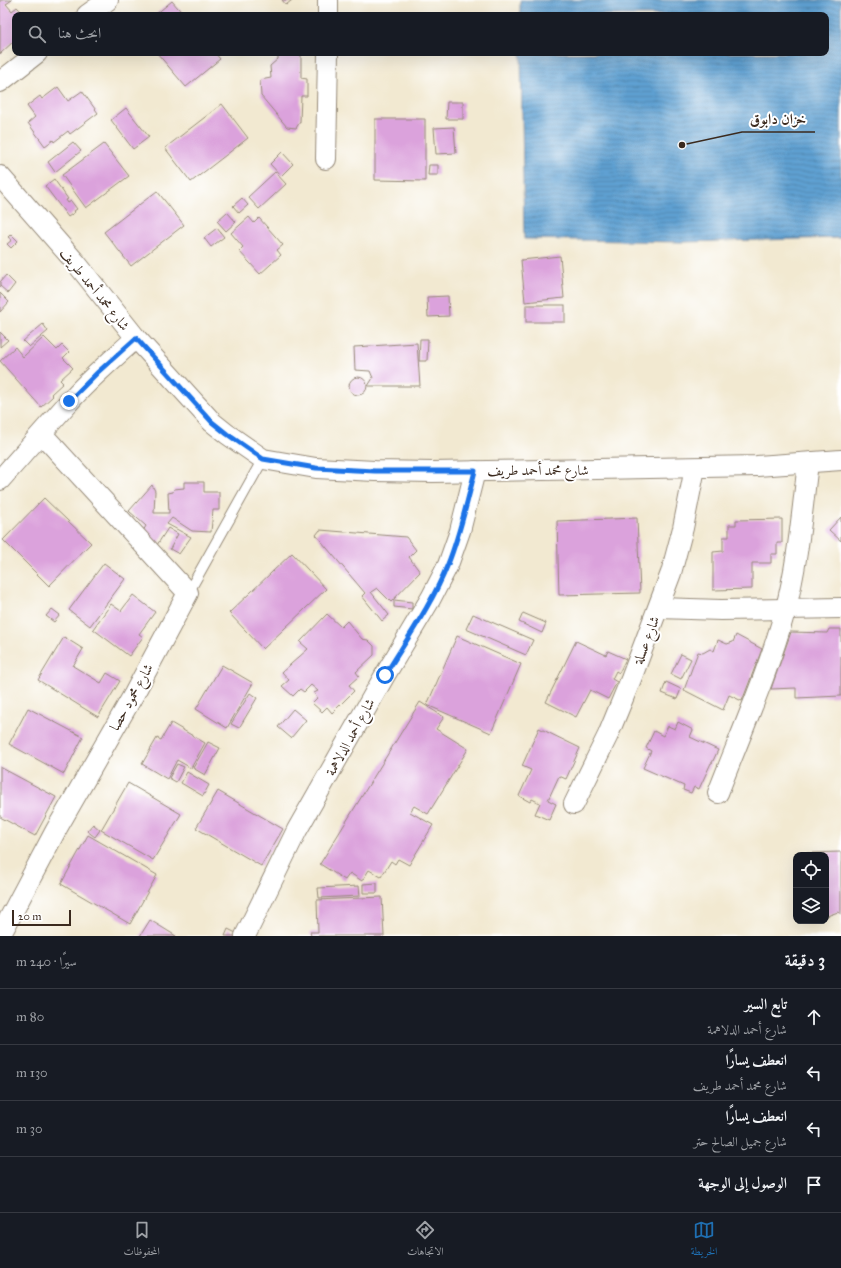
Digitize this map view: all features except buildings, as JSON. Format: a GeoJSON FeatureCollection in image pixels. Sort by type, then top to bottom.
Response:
{"type":"FeatureCollection","features":[{"type":"Feature","properties":{"kind":"street"},"geometry":{"type":"LineString","coordinates":[[91,12],[108,0]]}},
{"type":"Feature","properties":{"kind":"street"},"geometry":{"type":"LineString","coordinates":[[328,0],[328,12]]}},
{"type":"Feature","properties":{"kind":"street"},"geometry":{"type":"LineString","coordinates":[[0,82],[34,56]]}},
{"type":"Feature","properties":{"kind":"street"},"geometry":{"type":"LineString","coordinates":[[326,159],[328,56]]}},
{"type":"Feature","properties":{"kind":"street","name":"شارع محمد أحمد طريف"},"geometry":{"type":"LineString","coordinates":[[0,176],[77,264],[136,338],[212,422],[263,459],[316,468],[375,471],[695,468],[757,466],[841,460]]}},
{"type":"Feature","properties":{"kind":"street"},"geometry":{"type":"LineString","coordinates":[[0,480],[42,434],[69,401],[98,372],[136,338]]}},
{"type":"Feature","properties":{"kind":"street"},"geometry":{"type":"LineString","coordinates":[[42,434],[188,593]]}},
{"type":"Feature","properties":{"kind":"street"},"geometry":{"type":"LineString","coordinates":[[718,793],[772,652],[786,609],[794,567],[808,463]]}},
{"type":"Feature","properties":{"kind":"street","name":"شارع عسلة"},"geometry":{"type":"LineString","coordinates":[[574,804],[608,735],[659,608],[671,573],[683,528],[695,468]]}},
{"type":"Feature","properties":{"kind":"street","name":"شارع أحمد الدلاهمة"},"geometry":{"type":"LineString","coordinates":[[245,936],[297,830],[385,675],[432,598],[448,565],[460,531],[475,471]]}},
{"type":"Feature","properties":{"kind":"street","name":"شارع محمود حصا"},"geometry":{"type":"LineString","coordinates":[[0,936],[56,830],[134,694],[188,593]]}},
{"type":"Feature","properties":{"kind":"street"},"geometry":{"type":"LineString","coordinates":[[659,608],[721,610],[841,608]]}},
{"type":"Feature","properties":{"kind":"lane","name":"شارع محمود حصا"},"geometry":{"type":"LineString","coordinates":[[188,593],[263,459]]}},
{"type":"Feature","properties":{"kind":"water"},"geometry":{"type":"Polygon","coordinates":[[[520,0],[841,0],[841,238],[681,242],[524,239],[521,56],[829,56],[829,12],[520,12],[520,0]]]}},
{"type":"Feature","properties":{"kind":"place","name":"خزان دابوق"},"geometry":{"type":"Point","coordinates":[682,145]}},
{"type":"Feature","properties":{"kind":"route"},"geometry":{"type":"LineString","coordinates":[[69,401],[98,372],[136,338],[212,422],[263,459],[316,468],[375,471],[475,471],[460,531],[448,565],[432,598],[385,675]]}}]}
